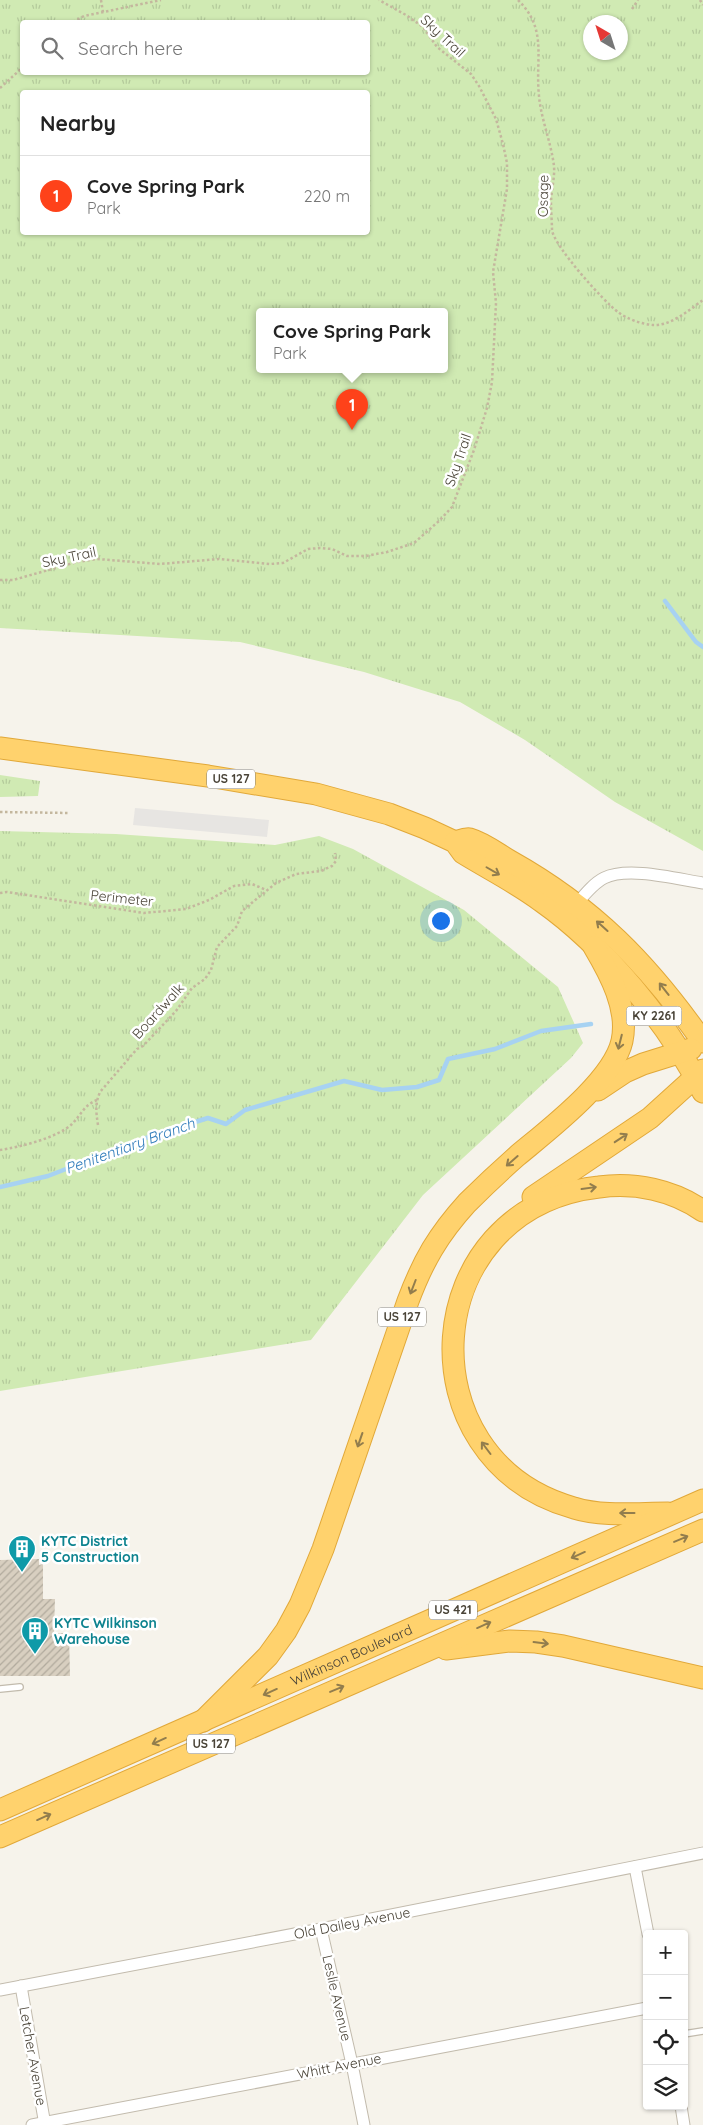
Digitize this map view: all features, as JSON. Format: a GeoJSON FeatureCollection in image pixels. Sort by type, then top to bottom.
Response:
{"type":"FeatureCollection","features":[{"type":"Feature","properties":{"kind":"highway","name":"US 127"},"geometry":{"type":"LineString","coordinates":[[0,748],[293,789],[389,814],[455,842],[468,839],[536,875],[570,911],[594,947],[618,995],[623,1022],[622,1041],[615,1058],[605,1072],[593,1088],[576,1105],[466,1203],[432,1247],[408,1301],[323,1549],[300,1605],[286,1631],[268,1656],[204,1721]]}},
{"type":"Feature","properties":{"kind":"highway","name":"US 127"},"geometry":{"type":"LineString","coordinates":[[570,911],[638,959],[666,991],[703,1044]]}},
{"type":"Feature","properties":{"kind":"highway","name":"KY 2261"},"geometry":{"type":"LineString","coordinates":[[594,947],[640,996],[701,1080]]}},
{"type":"Feature","properties":{"kind":"highway"},"geometry":{"type":"LineString","coordinates":[[576,1105],[625,1072],[642,1064],[703,1044]]}},
{"type":"Feature","properties":{"kind":"highway"},"geometry":{"type":"LineString","coordinates":[[676,1512],[600,1513],[575,1509],[532,1491],[513,1478],[496,1462],[482,1444],[462,1404],[456,1382],[453,1359],[453,1335],[456,1312],[463,1288],[478,1258],[502,1224],[520,1206],[553,1182],[650,1118],[701,1080]]}},
{"type":"Feature","properties":{"kind":"highway"},"geometry":{"type":"LineString","coordinates":[[478,1258],[498,1233],[518,1216],[539,1203],[561,1194],[584,1188],[630,1186],[653,1189],[675,1196],[703,1211]]}},
{"type":"Feature","properties":{"kind":"highway","name":"Wilkinson Boulevard"},"geometry":{"type":"LineString","coordinates":[[0,1810],[703,1500]]}},
{"type":"Feature","properties":{"kind":"highway","name":"Wilkinson Boulevard"},"geometry":{"type":"LineString","coordinates":[[0,1837],[703,1530]]}},
{"type":"Feature","properties":{"kind":"highway","name":"US 127"},"geometry":{"type":"LineString","coordinates":[[423,1652],[510,1641],[536,1642],[572,1648],[703,1678]]}},
{"type":"Feature","properties":{"kind":"street"},"geometry":{"type":"LineString","coordinates":[[570,911],[596,883],[612,875],[636,874],[703,883]]}},
{"type":"Feature","properties":{"kind":"street","name":"Old Dailey Avenue"},"geometry":{"type":"LineString","coordinates":[[0,1990],[321,1929],[703,1852]]}},
{"type":"Feature","properties":{"kind":"street"},"geometry":{"type":"LineString","coordinates":[[636,1867],[647,1930]]}},
{"type":"Feature","properties":{"kind":"street","name":"Leslie Avenue"},"geometry":{"type":"LineString","coordinates":[[321,1929],[364,2125]]}},
{"type":"Feature","properties":{"kind":"street","name":"Letcher Avenue"},"geometry":{"type":"LineString","coordinates":[[21,1986],[45,2124]]}},
{"type":"Feature","properties":{"kind":"street","name":"Whitt Avenue"},"geometry":{"type":"LineString","coordinates":[[32,2125],[643,2009]]}},
{"type":"Feature","properties":{"kind":"street"},"geometry":{"type":"LineString","coordinates":[[682,2110],[684,2125]]}},
{"type":"Feature","properties":{"kind":"lane"},"geometry":{"type":"LineString","coordinates":[[0,1689],[20,1687]]}},
{"type":"Feature","properties":{"kind":"lane"},"geometry":{"type":"LineString","coordinates":[[688,2033],[703,2031]]}},
{"type":"Feature","properties":{"kind":"path"},"geometry":{"type":"LineString","coordinates":[[101,0],[103,12]]}},
{"type":"Feature","properties":{"kind":"path"},"geometry":{"type":"LineString","coordinates":[[77,20],[84,16],[158,0]]}},
{"type":"Feature","properties":{"kind":"path","name":"Sky Trail"},"geometry":{"type":"LineString","coordinates":[[0,580],[13,580],[77,562],[98,559],[160,564],[219,559],[270,564],[283,563],[308,549],[320,548],[332,549],[347,556],[366,556],[387,552],[414,543],[452,507],[488,408],[492,382],[496,303],[492,272],[507,190],[504,144],[496,120],[471,74],[437,47],[423,28],[406,15],[379,0]]}},
{"type":"Feature","properties":{"kind":"path","name":"Osage"},"geometry":{"type":"LineString","coordinates":[[518,0],[529,11],[538,33],[539,96],[554,167],[551,204],[552,232],[568,258],[607,302],[618,312],[638,322],[654,325],[668,322],[687,312],[703,300]]}},
{"type":"Feature","properties":{"kind":"path"},"geometry":{"type":"LineString","coordinates":[[632,10],[638,0]]}},
{"type":"Feature","properties":{"kind":"path"},"geometry":{"type":"LineString","coordinates":[[700,0],[703,4]]}},
{"type":"Feature","properties":{"kind":"path"},"geometry":{"type":"LineString","coordinates":[[0,88],[20,70]]}},
{"type":"Feature","properties":{"kind":"path"},"geometry":{"type":"LineString","coordinates":[[0,812],[69,813]]}},
{"type":"Feature","properties":{"kind":"path","name":"Boardwalk"},"geometry":{"type":"LineString","coordinates":[[0,1150],[26,1146],[64,1130],[72,1124],[88,1103],[97,1100],[100,1092],[137,1049],[143,1046],[176,1011],[192,988],[205,979],[211,970],[217,946],[237,926],[242,911],[266,890],[296,874],[321,871],[332,866],[336,861],[335,853]]}},
{"type":"Feature","properties":{"kind":"path","name":"Perimeter"},"geometry":{"type":"LineString","coordinates":[[0,893],[7,892],[144,913],[186,909],[209,900],[234,886],[252,884],[266,890]]}},
{"type":"Feature","properties":{"kind":"path"},"geometry":{"type":"LineString","coordinates":[[97,1100],[98,1124]]}},
{"type":"Feature","properties":{"kind":"green space"},"geometry":{"type":"Polygon","coordinates":[[[0,0],[703,0],[703,851],[615,802],[525,740],[460,702],[364,672],[240,642],[0,628],[0,0]]]}},
{"type":"Feature","properties":{"kind":"green space"},"geometry":{"type":"Polygon","coordinates":[[[0,775],[40,781],[38,796],[0,797],[0,775]]]}},
{"type":"Feature","properties":{"kind":"green space"},"geometry":{"type":"Polygon","coordinates":[[[0,831],[116,834],[275,845],[319,836],[353,849],[464,910],[558,987],[583,1043],[571,1058],[423,1195],[311,1340],[0,1391],[0,831]]]}},
{"type":"Feature","properties":{"kind":"shaded area"},"geometry":{"type":"Polygon","coordinates":[[[135,808],[269,820],[267,837],[133,825],[135,808]]]}},
{"type":"Feature","properties":{"kind":"building","name":"KYTC Wilkinson Warehouse"},"geometry":{"type":"Polygon","coordinates":[[[39,1559],[39,1565],[43,1564],[43,1599],[55,1599],[54,1633],[69,1633],[70,1676],[0,1676],[0,1560],[39,1559]]]}},
{"type":"Feature","properties":{"kind":"waterway"},"geometry":{"type":"LineString","coordinates":[[665,601],[696,642],[703,647]]}},
{"type":"Feature","properties":{"kind":"waterway","name":"Penitentiary Branch"},"geometry":{"type":"LineString","coordinates":[[0,1187],[48,1176],[151,1136],[208,1118],[226,1124],[245,1110],[344,1081],[382,1090],[417,1087],[439,1080],[448,1059],[495,1049],[541,1031],[591,1024]]}},
{"type":"Feature","properties":{"kind":"place","name":"Cove Spring Park"},"geometry":{"type":"Point","coordinates":[352,430]}},
{"type":"Feature","properties":{"kind":"place","name":"KYTC District 5 Construction"},"geometry":{"type":"Point","coordinates":[22,1573]}},
{"type":"Feature","properties":{"kind":"place","name":"KYTC Wilkinson Warehouse"},"geometry":{"type":"Point","coordinates":[35,1655]}}]}
